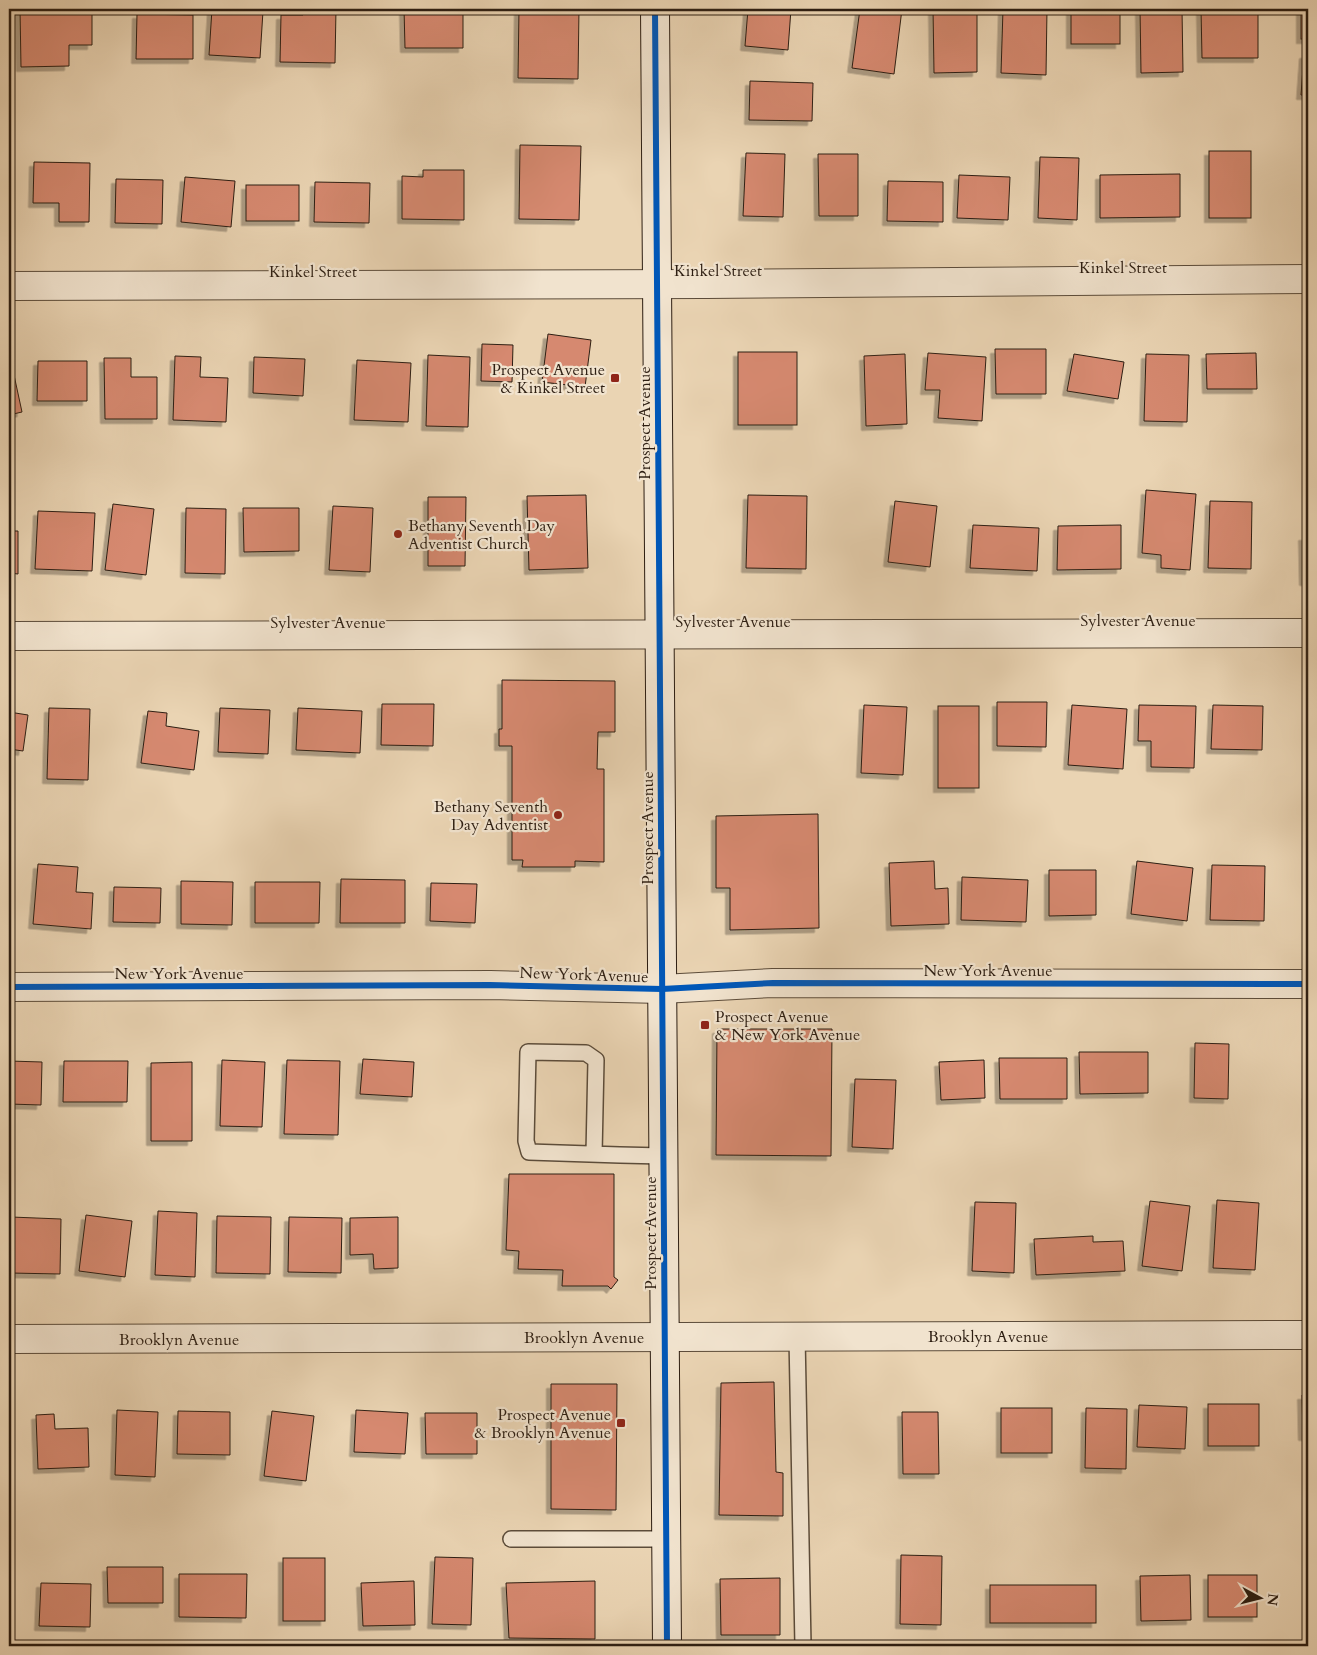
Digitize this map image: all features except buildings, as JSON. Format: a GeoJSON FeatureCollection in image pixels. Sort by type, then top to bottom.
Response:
{"type":"FeatureCollection","features":[{"type":"Feature","properties":{"kind":"street","name":"Prospect Avenue"},"geometry":{"type":"LineString","coordinates":[[655,9],[667,1646]]}},
{"type":"Feature","properties":{"kind":"street","name":"Kinkel Street"},"geometry":{"type":"LineString","coordinates":[[9,286],[1308,279]]}},
{"type":"Feature","properties":{"kind":"street","name":"Sylvester Avenue"},"geometry":{"type":"LineString","coordinates":[[9,636],[1308,634]]}},
{"type":"Feature","properties":{"kind":"street","name":"New York Avenue"},"geometry":{"type":"LineString","coordinates":[[9,987],[490,985],[662,989],[773,983],[1308,984]]}},
{"type":"Feature","properties":{"kind":"street","name":"Brooklyn Avenue"},"geometry":{"type":"LineString","coordinates":[[9,1339],[1308,1335]]}},
{"type":"Feature","properties":{"kind":"lane"},"geometry":{"type":"LineString","coordinates":[[594,1154],[596,1060],[586,1052],[528,1052],[526,1141],[529,1152],[594,1154],[663,1156]]}},
{"type":"Feature","properties":{"kind":"lane"},"geometry":{"type":"LineString","coordinates":[[797,1336],[803,1646]]}},
{"type":"Feature","properties":{"kind":"lane"},"geometry":{"type":"LineString","coordinates":[[512,1539],[666,1539]]}},
{"type":"Feature","properties":{"kind":"cycle path"},"geometry":{"type":"LineString","coordinates":[[655,9],[667,1646]]}},
{"type":"Feature","properties":{"kind":"cycle path"},"geometry":{"type":"LineString","coordinates":[[9,987],[490,985],[662,989],[773,983],[1308,984]]}},
{"type":"Feature","properties":{"kind":"place","name":"Prospect Avenue & Kinkel Street"},"geometry":{"type":"Point","coordinates":[615,378]}},
{"type":"Feature","properties":{"kind":"place","name":"Bethany Seventh Day Adventist Church"},"geometry":{"type":"Point","coordinates":[398,534]}},
{"type":"Feature","properties":{"kind":"place","name":"Bethany Seventh Day Adventist"},"geometry":{"type":"Point","coordinates":[558,815]}},
{"type":"Feature","properties":{"kind":"place","name":"Prospect Avenue & New York Avenue"},"geometry":{"type":"Point","coordinates":[705,1025]}},
{"type":"Feature","properties":{"kind":"place","name":"Prospect Avenue & Brooklyn Avenue"},"geometry":{"type":"Point","coordinates":[621,1423]}}]}
